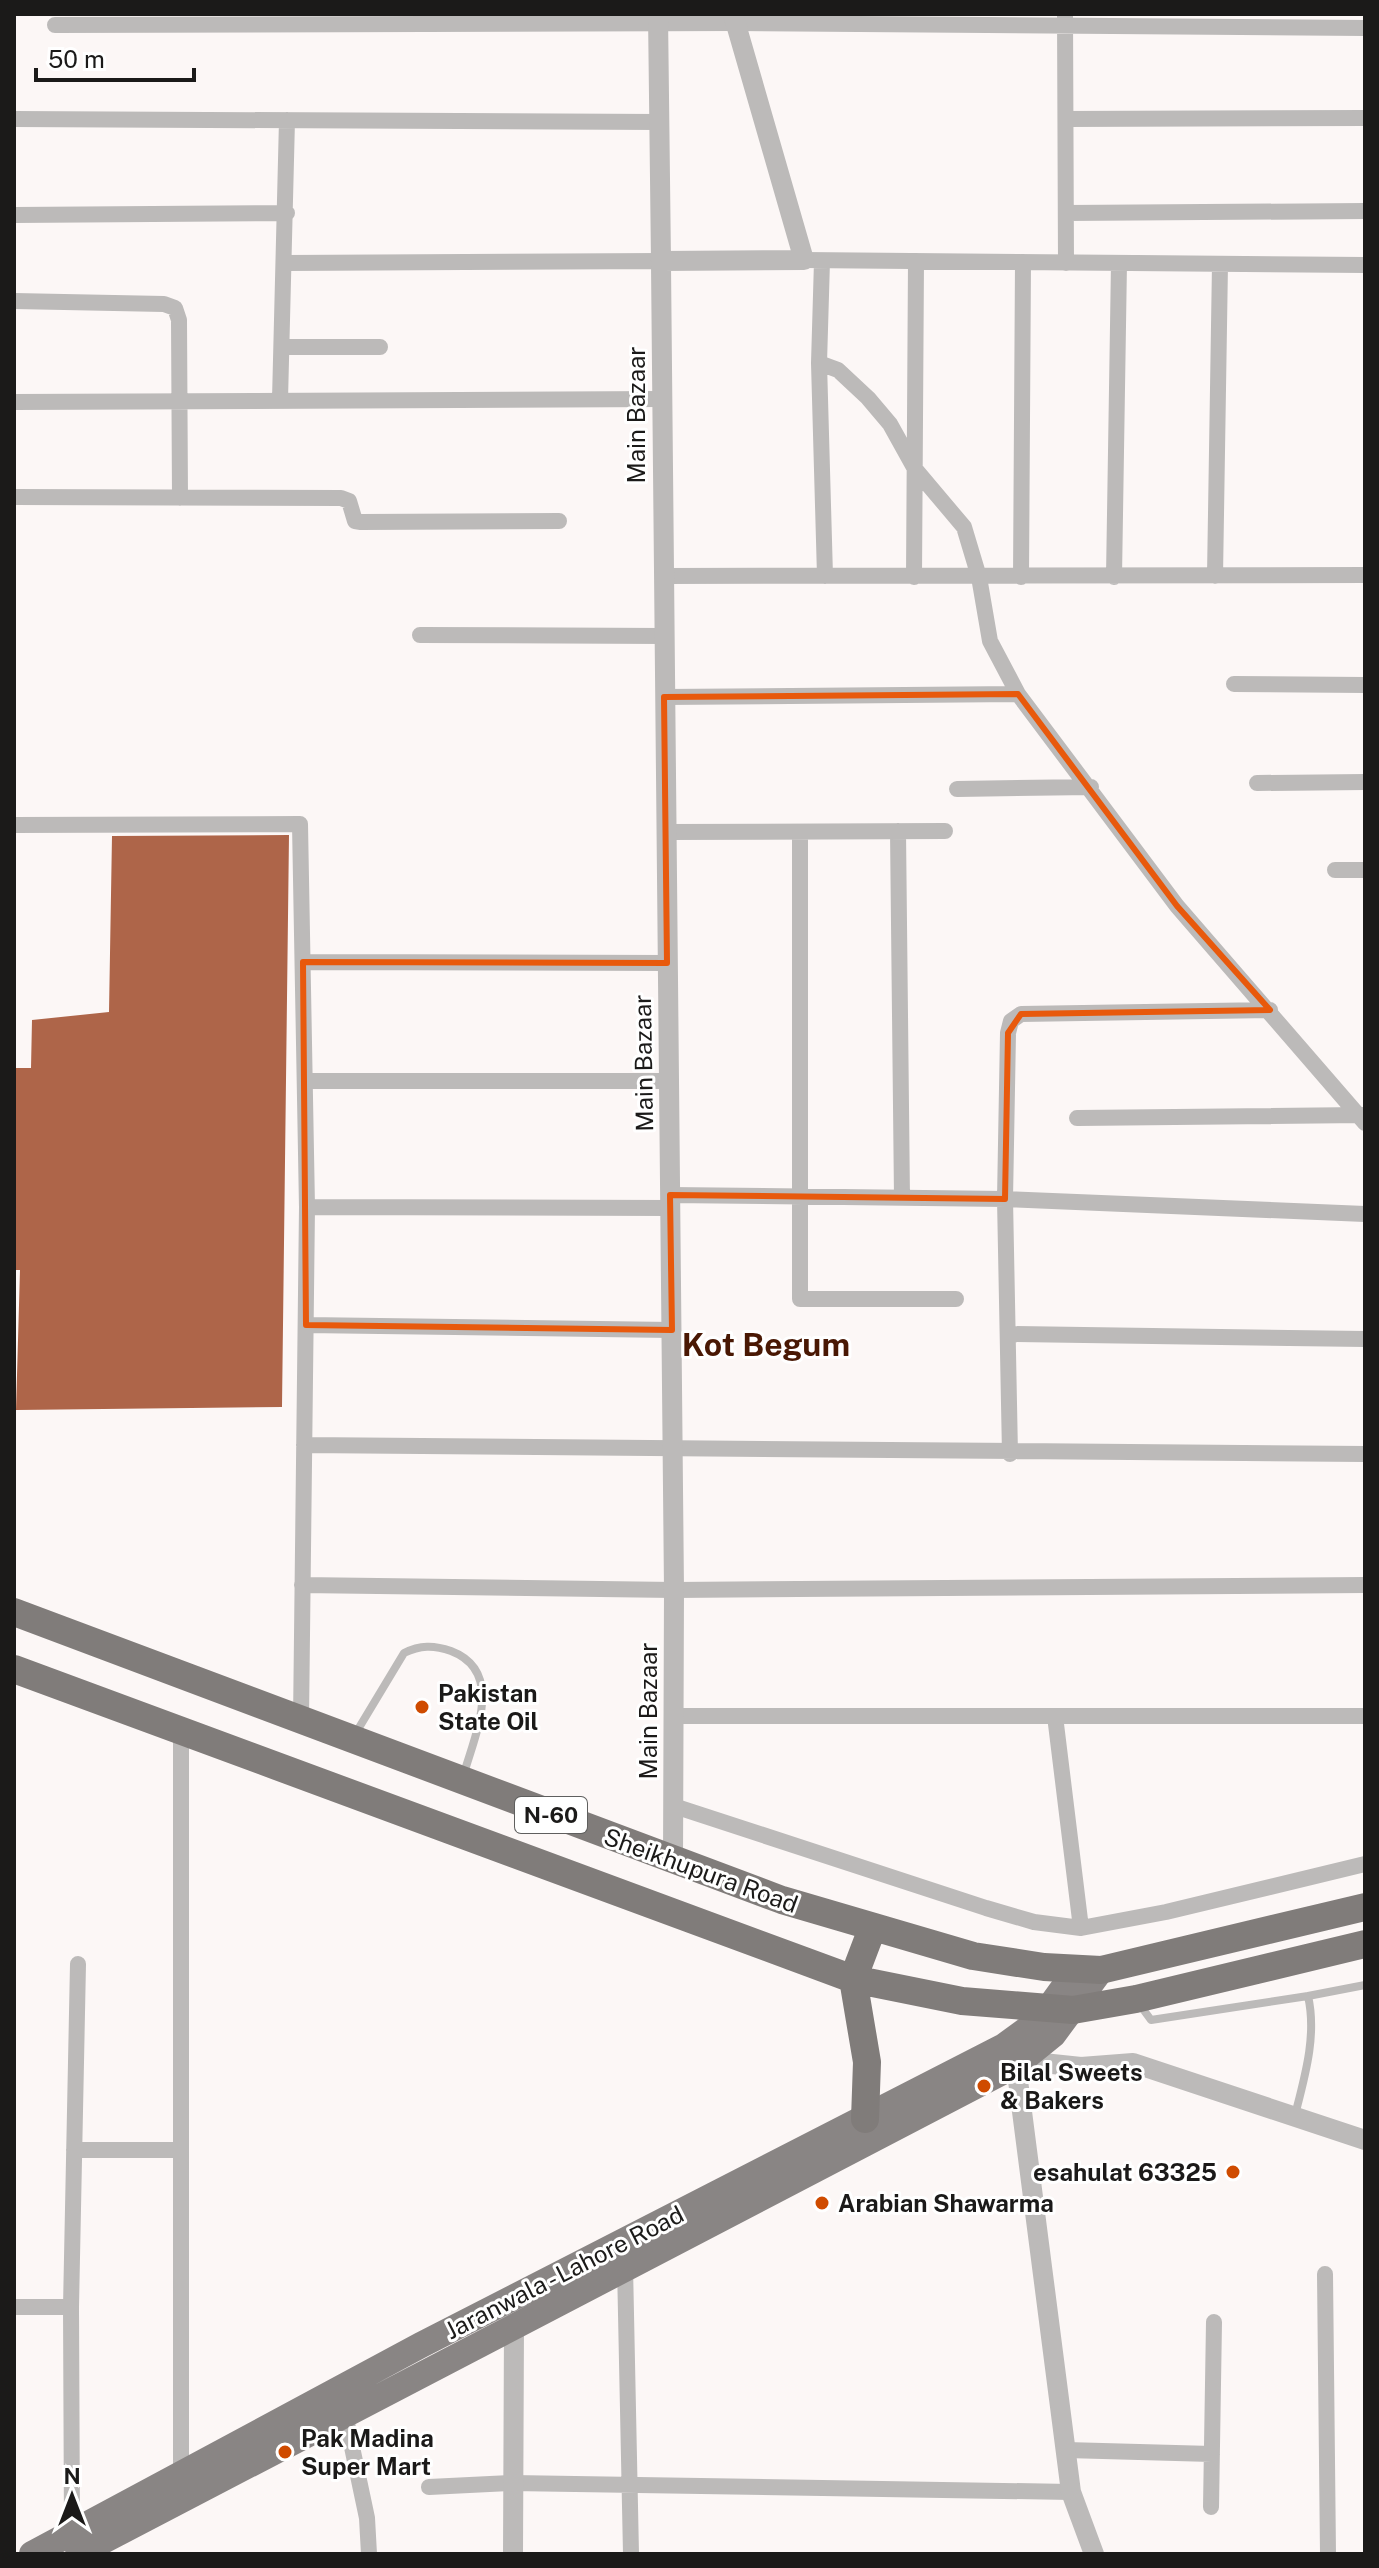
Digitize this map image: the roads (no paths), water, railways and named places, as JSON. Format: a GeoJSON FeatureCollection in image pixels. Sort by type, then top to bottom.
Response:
{"type":"FeatureCollection","features":[{"type":"Feature","properties":{"kind":"highway","name":"Sheikhupura Road"},"geometry":{"type":"LineString","coordinates":[[14,1612],[673,1861],[872,1929],[973,1956],[1088,1970],[1365,1907]]}},
{"type":"Feature","properties":{"kind":"highway","name":"Sheikhupura Road"},"geometry":{"type":"LineString","coordinates":[[14,1669],[853,1979],[962,2001],[1060,2010],[1136,1999],[1365,1944]]}},
{"type":"Feature","properties":{"kind":"highway"},"geometry":{"type":"LineString","coordinates":[[865,2119],[867,2062],[853,1979],[872,1929]]}},
{"type":"Feature","properties":{"kind":"main road","name":"Jaranwala - Lahore Road"},"geometry":{"type":"LineString","coordinates":[[32,2554],[75,2543],[153,2502],[345,2414],[428,2356],[514,2325],[1019,2050],[1060,2010],[1088,1970]]}},
{"type":"Feature","properties":{"kind":"main road","name":"Jaranwala - Lahore Road"},"geometry":{"type":"LineString","coordinates":[[153,2502],[181,2475],[428,2356],[865,2119],[1019,2050]]}},
{"type":"Feature","properties":{"kind":"street"},"geometry":{"type":"LineString","coordinates":[[734,18],[813,260],[825,576]]}},
{"type":"Feature","properties":{"kind":"street"},"geometry":{"type":"LineString","coordinates":[[55,25],[79,20],[734,18],[1365,28]]}},
{"type":"Feature","properties":{"kind":"street","name":"Main Bazaar"},"geometry":{"type":"LineString","coordinates":[[658,19],[673,1446],[673,1861]]}},
{"type":"Feature","properties":{"kind":"street"},"geometry":{"type":"LineString","coordinates":[[1065,21],[1066,263]]}},
{"type":"Feature","properties":{"kind":"street"},"geometry":{"type":"LineString","coordinates":[[1066,119],[1365,118]]}},
{"type":"Feature","properties":{"kind":"street"},"geometry":{"type":"LineString","coordinates":[[14,119],[659,122]]}},
{"type":"Feature","properties":{"kind":"street"},"geometry":{"type":"LineString","coordinates":[[280,400],[286,263],[287,120]]}},
{"type":"Feature","properties":{"kind":"street"},"geometry":{"type":"LineString","coordinates":[[1067,213],[1365,211]]}},
{"type":"Feature","properties":{"kind":"street"},"geometry":{"type":"LineString","coordinates":[[14,215],[287,213]]}},
{"type":"Feature","properties":{"kind":"street"},"geometry":{"type":"LineString","coordinates":[[286,263],[813,260],[1365,265]]}},
{"type":"Feature","properties":{"kind":"street"},"geometry":{"type":"LineString","coordinates":[[914,577],[916,261]]}},
{"type":"Feature","properties":{"kind":"street"},"geometry":{"type":"LineString","coordinates":[[1021,577],[1023,262]]}},
{"type":"Feature","properties":{"kind":"street"},"geometry":{"type":"LineString","coordinates":[[1114,577],[1119,263]]}},
{"type":"Feature","properties":{"kind":"street"},"geometry":{"type":"LineString","coordinates":[[1215,576],[1220,264]]}},
{"type":"Feature","properties":{"kind":"street"},"geometry":{"type":"LineString","coordinates":[[14,301],[164,304],[175,308],[179,320],[180,498]]}},
{"type":"Feature","properties":{"kind":"street"},"geometry":{"type":"LineString","coordinates":[[282,347],[380,347]]}},
{"type":"Feature","properties":{"kind":"street"},"geometry":{"type":"LineString","coordinates":[[819,363],[838,370],[868,398],[890,424],[915,469],[964,527],[979,577],[990,641],[1018,694],[1091,787],[1177,906],[1363,1118]]}},
{"type":"Feature","properties":{"kind":"street"},"geometry":{"type":"LineString","coordinates":[[14,402],[662,399]]}},
{"type":"Feature","properties":{"kind":"street"},"geometry":{"type":"LineString","coordinates":[[14,497],[341,498],[349,501],[355,521],[361,522],[559,521]]}},
{"type":"Feature","properties":{"kind":"street"},"geometry":{"type":"LineString","coordinates":[[663,576],[1365,575]]}},
{"type":"Feature","properties":{"kind":"street"},"geometry":{"type":"LineString","coordinates":[[420,635],[664,636]]}},
{"type":"Feature","properties":{"kind":"street"},"geometry":{"type":"LineString","coordinates":[[1234,684],[1365,685]]}},
{"type":"Feature","properties":{"kind":"street"},"geometry":{"type":"LineString","coordinates":[[664,697],[1018,694]]}},
{"type":"Feature","properties":{"kind":"street"},"geometry":{"type":"LineString","coordinates":[[1257,783],[1365,782]]}},
{"type":"Feature","properties":{"kind":"street"},"geometry":{"type":"LineString","coordinates":[[957,789],[1091,787]]}},
{"type":"Feature","properties":{"kind":"street"},"geometry":{"type":"LineString","coordinates":[[14,825],[300,824],[307,1207],[301,1721]]}},
{"type":"Feature","properties":{"kind":"street"},"geometry":{"type":"LineString","coordinates":[[898,831],[902,1198]]}},
{"type":"Feature","properties":{"kind":"street"},"geometry":{"type":"LineString","coordinates":[[666,832],[945,831]]}},
{"type":"Feature","properties":{"kind":"street"},"geometry":{"type":"LineString","coordinates":[[800,832],[800,1299],[956,1299]]}},
{"type":"Feature","properties":{"kind":"street"},"geometry":{"type":"LineString","coordinates":[[1335,870],[1365,870]]}},
{"type":"Feature","properties":{"kind":"street"},"geometry":{"type":"LineString","coordinates":[[303,962],[667,963]]}},
{"type":"Feature","properties":{"kind":"street"},"geometry":{"type":"LineString","coordinates":[[1010,1454],[1005,1199],[1008,1033],[1011,1021],[1021,1014],[1270,1010]]}},
{"type":"Feature","properties":{"kind":"street"},"geometry":{"type":"LineString","coordinates":[[305,1081],[669,1081]]}},
{"type":"Feature","properties":{"kind":"street"},"geometry":{"type":"LineString","coordinates":[[1077,1118],[1363,1118]]}},
{"type":"Feature","properties":{"kind":"street"},"geometry":{"type":"LineString","coordinates":[[307,1207],[800,1196],[1005,1199],[1365,1214]]}},
{"type":"Feature","properties":{"kind":"street"},"geometry":{"type":"LineString","coordinates":[[306,1325],[672,1330]]}},
{"type":"Feature","properties":{"kind":"street"},"geometry":{"type":"LineString","coordinates":[[1008,1334],[1365,1339]]}},
{"type":"Feature","properties":{"kind":"street"},"geometry":{"type":"LineString","coordinates":[[304,1445],[673,1446],[1010,1454],[1365,1454]]}},
{"type":"Feature","properties":{"kind":"street"},"geometry":{"type":"LineString","coordinates":[[302,1585],[674,1590],[1365,1585]]}},
{"type":"Feature","properties":{"kind":"street"},"geometry":{"type":"LineString","coordinates":[[674,1716],[1365,1716]]}},
{"type":"Feature","properties":{"kind":"street"},"geometry":{"type":"LineString","coordinates":[[1055,1716],[1081,1928]]}},
{"type":"Feature","properties":{"kind":"street"},"geometry":{"type":"LineString","coordinates":[[181,1733],[181,2475]]}},
{"type":"Feature","properties":{"kind":"street"},"geometry":{"type":"LineString","coordinates":[[674,1806],[986,1908],[1034,1922],[1081,1928],[1166,1912],[1365,1864]]}},
{"type":"Feature","properties":{"kind":"street"},"geometry":{"type":"LineString","coordinates":[[75,2543],[71,2307],[78,1964]]}},
{"type":"Feature","properties":{"kind":"street"},"geometry":{"type":"LineString","coordinates":[[1019,2050],[1043,2063],[1059,2065],[1133,2063],[1365,2140]]}},
{"type":"Feature","properties":{"kind":"street"},"geometry":{"type":"LineString","coordinates":[[1019,2050],[1071,2492],[1094,2554]]}},
{"type":"Feature","properties":{"kind":"street"},"geometry":{"type":"LineString","coordinates":[[74,2150],[181,2150]]}},
{"type":"Feature","properties":{"kind":"street"},"geometry":{"type":"LineString","coordinates":[[625,2266],[631,2554]]}},
{"type":"Feature","properties":{"kind":"street"},"geometry":{"type":"LineString","coordinates":[[1325,2274],[1328,2554]]}},
{"type":"Feature","properties":{"kind":"street"},"geometry":{"type":"LineString","coordinates":[[14,2307],[71,2307]]}},
{"type":"Feature","properties":{"kind":"street"},"geometry":{"type":"LineString","coordinates":[[1211,2507],[1214,2322]]}},
{"type":"Feature","properties":{"kind":"street"},"geometry":{"type":"LineString","coordinates":[[513,2554],[514,2325]]}},
{"type":"Feature","properties":{"kind":"street"},"geometry":{"type":"LineString","coordinates":[[345,2414],[367,2518],[369,2554]]}},
{"type":"Feature","properties":{"kind":"street"},"geometry":{"type":"LineString","coordinates":[[1066,2450],[1212,2454]]}},
{"type":"Feature","properties":{"kind":"street"},"geometry":{"type":"LineString","coordinates":[[429,2487],[512,2483],[1071,2492]]}},
{"type":"Feature","properties":{"kind":"lane"},"geometry":{"type":"LineString","coordinates":[[352,1740],[404,1653],[415,1647],[436,1646],[455,1652],[473,1663],[485,1695],[462,1781]]}},
{"type":"Feature","properties":{"kind":"lane"},"geometry":{"type":"LineString","coordinates":[[1136,1999],[1151,2020],[1365,1985]]}},
{"type":"Feature","properties":{"kind":"lane"},"geometry":{"type":"LineString","coordinates":[[1295,2116],[1309,2061],[1311,2009],[1308,1996]]}},
{"type":"Feature","properties":{"kind":"place","name":"Pakistan State Oil"},"geometry":{"type":"Point","coordinates":[422,1707]}},
{"type":"Feature","properties":{"kind":"place","name":"Bilal Sweets & Bakers"},"geometry":{"type":"Point","coordinates":[984,2086]}},
{"type":"Feature","properties":{"kind":"place","name":"esahulat 63325"},"geometry":{"type":"Point","coordinates":[1233,2172]}},
{"type":"Feature","properties":{"kind":"place","name":"Arabian Shawarma"},"geometry":{"type":"Point","coordinates":[822,2203]}},
{"type":"Feature","properties":{"kind":"place","name":"Pak Madina Super Mart"},"geometry":{"type":"Point","coordinates":[285,2452]}},
{"type":"Feature","properties":{"kind":"district","name":"Kot Begum"},"geometry":{"type":"Point","coordinates":[766,1344]}}]}
